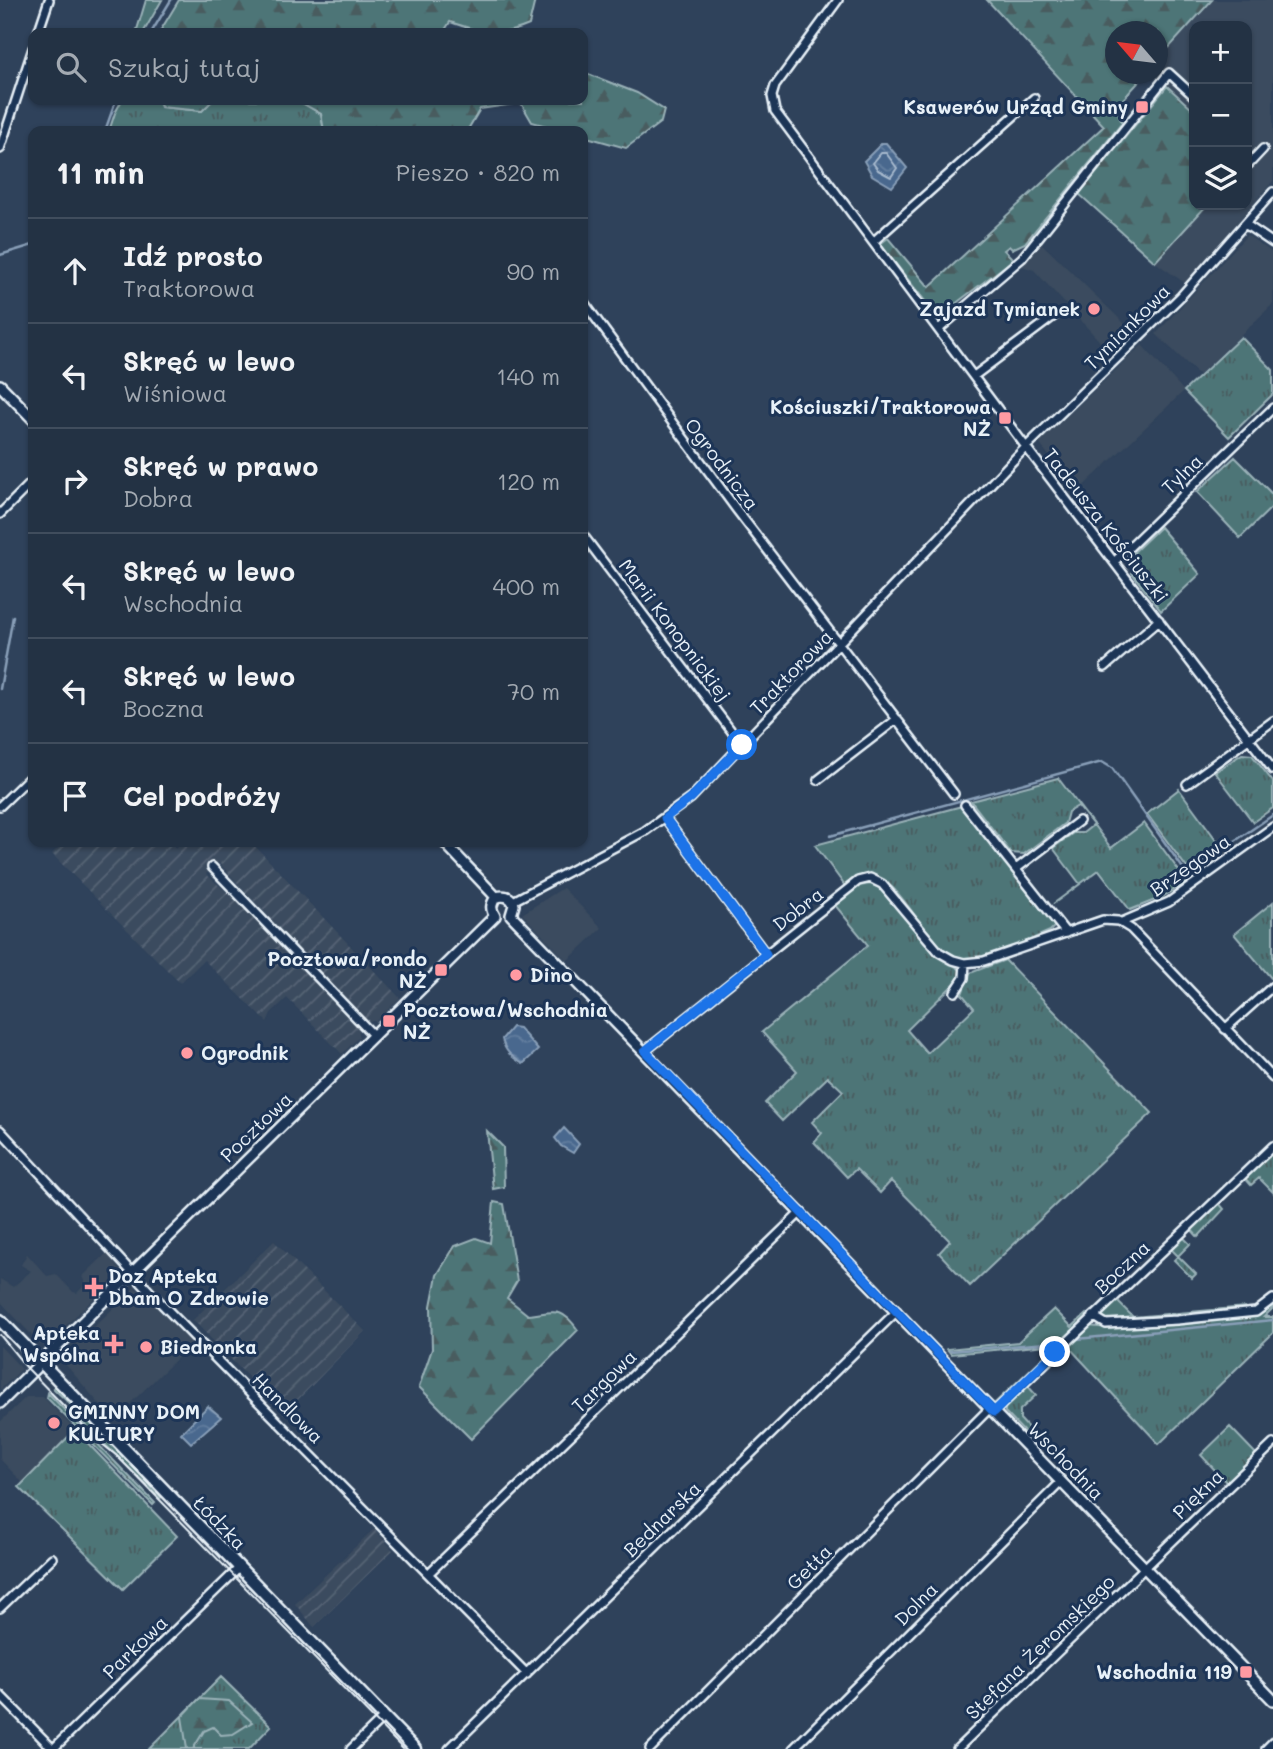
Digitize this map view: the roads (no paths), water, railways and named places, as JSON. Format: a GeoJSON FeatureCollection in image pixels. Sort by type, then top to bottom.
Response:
{"type":"FeatureCollection","features":[{"type":"Feature","properties":{"kind":"main road","name":"Łódzka"},"geometry":{"type":"LineString","coordinates":[[0,1320],[415,1749]]}},
{"type":"Feature","properties":{"kind":"street"},"geometry":{"type":"LineString","coordinates":[[40,28],[49,0]]}},
{"type":"Feature","properties":{"kind":"street","name":"Tadeusza Kościuszki"},"geometry":{"type":"LineString","coordinates":[[838,0],[775,86],[772,96],[775,111],[1026,447],[1273,770]]}},
{"type":"Feature","properties":{"kind":"street"},"geometry":{"type":"LineString","coordinates":[[0,149],[28,63]]}},
{"type":"Feature","properties":{"kind":"street"},"geometry":{"type":"LineString","coordinates":[[939,329],[1022,258],[1169,73],[1189,91]]}},
{"type":"Feature","properties":{"kind":"street"},"geometry":{"type":"LineString","coordinates":[[873,242],[1034,98]]}},
{"type":"Feature","properties":{"kind":"street"},"geometry":{"type":"LineString","coordinates":[[1252,160],[1263,149]]}},
{"type":"Feature","properties":{"kind":"street","name":"Tymiankowa"},"geometry":{"type":"LineString","coordinates":[[1026,447],[1181,296],[1273,192]]}},
{"type":"Feature","properties":{"kind":"street"},"geometry":{"type":"LineString","coordinates":[[1245,224],[1273,243]]}},
{"type":"Feature","properties":{"kind":"street","name":"Ogrodnicza"},"geometry":{"type":"LineString","coordinates":[[588,308],[736,509],[954,794]]}},
{"type":"Feature","properties":{"kind":"street"},"geometry":{"type":"LineString","coordinates":[[974,376],[1054,316]]}},
{"type":"Feature","properties":{"kind":"street"},"geometry":{"type":"LineString","coordinates":[[0,385],[28,414]]}},
{"type":"Feature","properties":{"kind":"street","name":"Tylna"},"geometry":{"type":"LineString","coordinates":[[1114,562],[1273,408]]}},
{"type":"Feature","properties":{"kind":"street","name":"Traktorowa"},"geometry":{"type":"LineString","coordinates":[[513,901],[665,818],[691,798],[1026,447]]}},
{"type":"Feature","properties":{"kind":"street"},"geometry":{"type":"LineString","coordinates":[[0,513],[28,486]]}},
{"type":"Feature","properties":{"kind":"street","name":"Marii Konopnickiej"},"geometry":{"type":"LineString","coordinates":[[588,542],[742,745]]}},
{"type":"Feature","properties":{"kind":"street"},"geometry":{"type":"LineString","coordinates":[[1105,667],[1159,620]]}},
{"type":"Feature","properties":{"kind":"street"},"geometry":{"type":"LineString","coordinates":[[818,780],[897,719]]}},
{"type":"Feature","properties":{"kind":"street"},"geometry":{"type":"LineString","coordinates":[[1187,784],[1273,721]]}},
{"type":"Feature","properties":{"kind":"street"},"geometry":{"type":"LineString","coordinates":[[0,806],[28,779]]}},
{"type":"Feature","properties":{"kind":"street"},"geometry":{"type":"LineString","coordinates":[[965,805],[1066,933]]}},
{"type":"Feature","properties":{"kind":"street"},"geometry":{"type":"LineString","coordinates":[[665,818],[766,954]]}},
{"type":"Feature","properties":{"kind":"street"},"geometry":{"type":"LineString","coordinates":[[1016,869],[1079,821]]}},
{"type":"Feature","properties":{"kind":"street","name":"Brzegowa"},"geometry":{"type":"LineString","coordinates":[[1122,922],[1169,902],[1273,827]]}},
{"type":"Feature","properties":{"kind":"street"},"geometry":{"type":"LineString","coordinates":[[449,847],[496,897]]}},
{"type":"Feature","properties":{"kind":"street"},"geometry":{"type":"LineString","coordinates":[[212,867],[374,1036]]}},
{"type":"Feature","properties":{"kind":"street","name":"Dobra"},"geometry":{"type":"LineString","coordinates":[[645,1051],[858,881],[870,878],[879,882],[939,952],[965,963]]}},
{"type":"Feature","properties":{"kind":"street"},"geometry":{"type":"LineString","coordinates":[[504,896],[513,901],[511,915],[503,919],[495,916],[491,908],[496,897],[504,896]]}},
{"type":"Feature","properties":{"kind":"street","name":"Wschodnia"},"geometry":{"type":"LineString","coordinates":[[511,915],[1273,1700]]}},
{"type":"Feature","properties":{"kind":"street","name":"Pocztowa"},"geometry":{"type":"LineString","coordinates":[[0,1403],[495,916]]}},
{"type":"Feature","properties":{"kind":"street"},"geometry":{"type":"LineString","coordinates":[[955,992],[964,978],[965,963],[984,961],[1103,920],[1122,922],[1273,1078]]}},
{"type":"Feature","properties":{"kind":"street"},"geometry":{"type":"LineString","coordinates":[[1226,1029],[1273,986]]}},
{"type":"Feature","properties":{"kind":"street","name":"Handlowa"},"geometry":{"type":"LineString","coordinates":[[0,1130],[132,1272],[527,1674]]}},
{"type":"Feature","properties":{"kind":"street","name":"Boczna"},"geometry":{"type":"LineString","coordinates":[[992,1410],[1273,1146]]}},
{"type":"Feature","properties":{"kind":"street","name":"Targowa"},"geometry":{"type":"LineString","coordinates":[[429,1573],[801,1212]]}},
{"type":"Feature","properties":{"kind":"street"},"geometry":{"type":"LineString","coordinates":[[1093,1316],[1106,1324],[1256,1312],[1273,1299]]}},
{"type":"Feature","properties":{"kind":"street","name":"Bednarska"},"geometry":{"type":"LineString","coordinates":[[449,1749],[897,1311]]}},
{"type":"Feature","properties":{"kind":"street","name":"Getta"},"geometry":{"type":"LineString","coordinates":[[649,1749],[992,1410]]}},
{"type":"Feature","properties":{"kind":"street","name":"Piękna"},"geometry":{"type":"LineString","coordinates":[[1145,1567],[1273,1444]]}},
{"type":"Feature","properties":{"kind":"street","name":"Dolna"},"geometry":{"type":"LineString","coordinates":[[793,1749],[1061,1482]]}},
{"type":"Feature","properties":{"kind":"street"},"geometry":{"type":"LineString","coordinates":[[0,1608],[52,1558]]}},
{"type":"Feature","properties":{"kind":"street","name":"Stefana Żeromskiego"},"geometry":{"type":"LineString","coordinates":[[957,1749],[1145,1567]]}},
{"type":"Feature","properties":{"kind":"street","name":"Parkowa"},"geometry":{"type":"LineString","coordinates":[[53,1749],[239,1568]]}},
{"type":"Feature","properties":{"kind":"street"},"geometry":{"type":"LineString","coordinates":[[0,1695],[53,1749]]}},
{"type":"Feature","properties":{"kind":"street"},"geometry":{"type":"LineString","coordinates":[[351,1749],[384,1717]]}},
{"type":"Feature","properties":{"kind":"street"},"geometry":{"type":"LineString","coordinates":[[1266,1749],[1273,1742]]}},
{"type":"Feature","properties":{"kind":"water"},"geometry":{"type":"Polygon","coordinates":[[[882,143],[886,143],[907,168],[892,187],[872,175],[864,161],[882,143]]]}},
{"type":"Feature","properties":{"kind":"water"},"geometry":{"type":"Polygon","coordinates":[[[512,1027],[519,1028],[538,1050],[523,1064],[509,1054],[503,1044],[502,1039],[512,1027]]]}},
{"type":"Feature","properties":{"kind":"water"},"geometry":{"type":"Polygon","coordinates":[[[564,1128],[579,1144],[573,1153],[561,1146],[555,1138],[564,1128]]]}},
{"type":"Feature","properties":{"kind":"water"},"geometry":{"type":"Polygon","coordinates":[[[208,1406],[221,1417],[191,1443],[181,1433],[208,1406]]]}},
{"type":"Feature","properties":{"kind":"waterway"},"geometry":{"type":"LineString","coordinates":[[154,28],[171,0]]}},
{"type":"Feature","properties":{"kind":"waterway"},"geometry":{"type":"LineString","coordinates":[[107,126],[114,105]]}},
{"type":"Feature","properties":{"kind":"waterway"},"geometry":{"type":"LineString","coordinates":[[0,255],[28,247]]}},
{"type":"Feature","properties":{"kind":"waterway"},"geometry":{"type":"LineString","coordinates":[[0,689],[13,616]]}},
{"type":"Feature","properties":{"kind":"waterway"},"geometry":{"type":"LineString","coordinates":[[830,836],[1102,762],[1112,768],[1187,874],[1273,815]]}},
{"type":"Feature","properties":{"kind":"waterway"},"geometry":{"type":"LineString","coordinates":[[1077,1339],[1273,1320]]}},
{"type":"Feature","properties":{"kind":"waterway"},"geometry":{"type":"LineString","coordinates":[[950,1351],[1058,1342]]}},
{"type":"Feature","properties":{"kind":"tram line"},"geometry":{"type":"LineString","coordinates":[[0,1335],[27,1368],[96,1439],[117,1456],[403,1749]]}},
{"type":"Feature","properties":{"kind":"place","name":"Ksawerów Urząd Gminy"},"geometry":{"type":"Point","coordinates":[1142,107]}},
{"type":"Feature","properties":{"kind":"place","name":"Zajazd Tymianek"},"geometry":{"type":"Point","coordinates":[1094,309]}},
{"type":"Feature","properties":{"kind":"place","name":"Kościuszki/Traktorowa NŻ"},"geometry":{"type":"Point","coordinates":[1005,418]}},
{"type":"Feature","properties":{"kind":"place","name":"Pocztowa/rondo NŻ"},"geometry":{"type":"Point","coordinates":[441,970]}},
{"type":"Feature","properties":{"kind":"place","name":"Dino"},"geometry":{"type":"Point","coordinates":[516,975]}},
{"type":"Feature","properties":{"kind":"place","name":"Pocztowa/Wschodnia NŻ"},"geometry":{"type":"Point","coordinates":[389,1021]}},
{"type":"Feature","properties":{"kind":"place","name":"Ogrodnik"},"geometry":{"type":"Point","coordinates":[187,1053]}},
{"type":"Feature","properties":{"kind":"place","name":"Doz Apteka Dbam O Zdrowie"},"geometry":{"type":"Point","coordinates":[94,1287]}},
{"type":"Feature","properties":{"kind":"place","name":"Apteka Wspólna"},"geometry":{"type":"Point","coordinates":[114,1344]}},
{"type":"Feature","properties":{"kind":"place","name":"Biedronka"},"geometry":{"type":"Point","coordinates":[146,1347]}},
{"type":"Feature","properties":{"kind":"place","name":"GMINNY DOM KULTURY"},"geometry":{"type":"Point","coordinates":[54,1423]}},
{"type":"Feature","properties":{"kind":"place","name":"Wschodnia 119"},"geometry":{"type":"Point","coordinates":[1246,1672]}}]}
